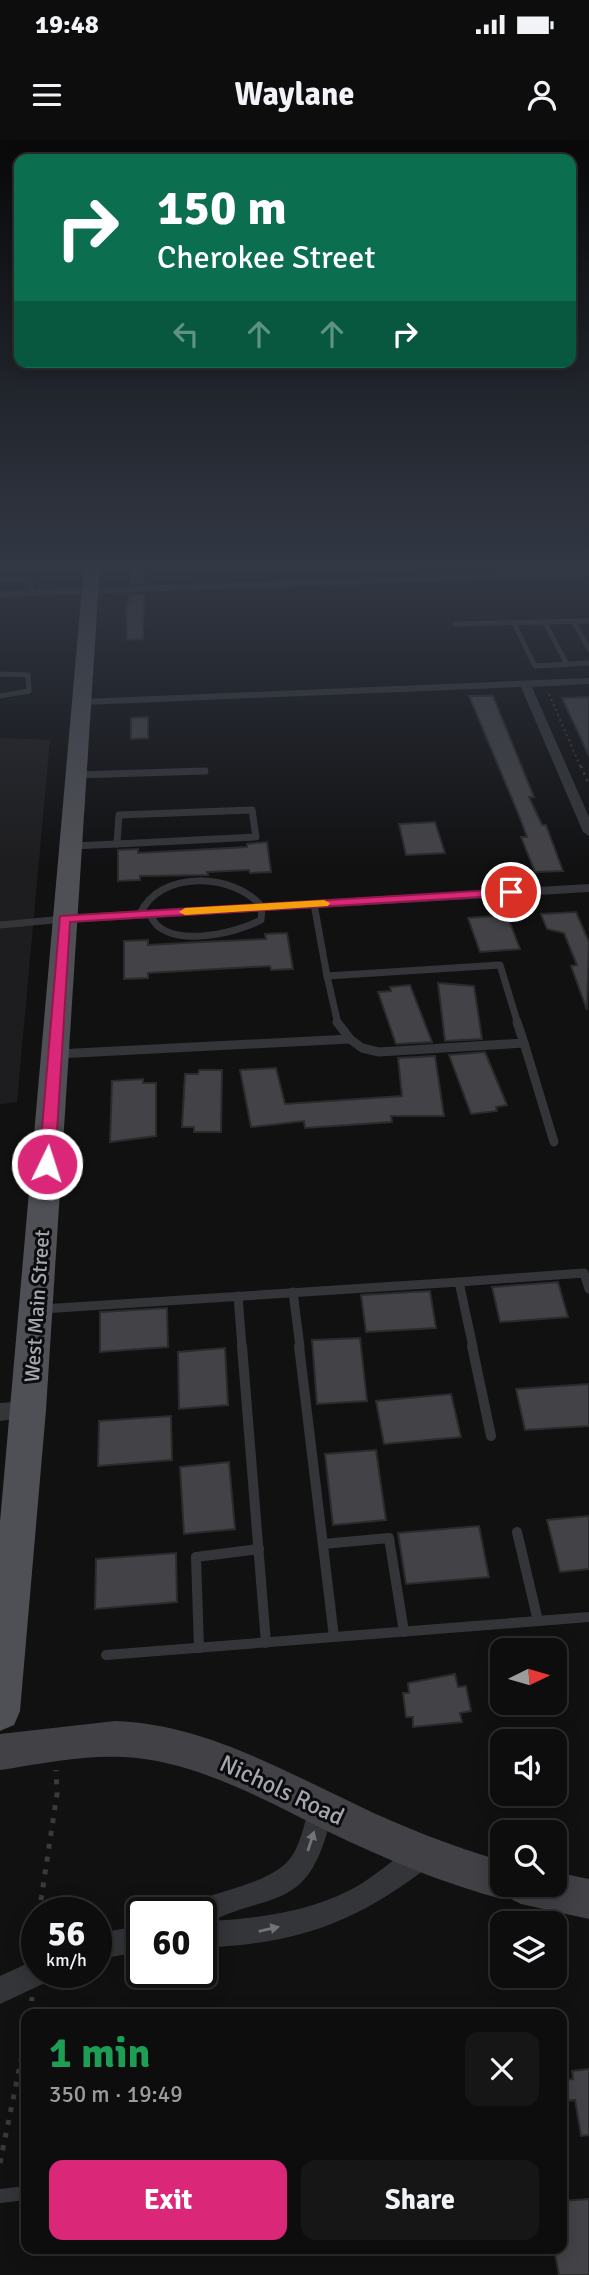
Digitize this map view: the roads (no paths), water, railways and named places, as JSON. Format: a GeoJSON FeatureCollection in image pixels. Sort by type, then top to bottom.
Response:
{"type":"FeatureCollection","features":[{"type":"Feature","properties":{"kind":"main road","name":"West Main Street"},"geometry":{"type":"LineString","coordinates":[[0,1711],[29,1410],[85,665]]}},
{"type":"Feature","properties":{"kind":"street"},"geometry":{"type":"LineString","coordinates":[[82,702],[589,681]]}},
{"type":"Feature","properties":{"kind":"street"},"geometry":{"type":"LineString","coordinates":[[525,683],[589,832]]}},
{"type":"Feature","properties":{"kind":"street"},"geometry":{"type":"LineString","coordinates":[[64,919],[589,888]]}},
{"type":"Feature","properties":{"kind":"street"},"geometry":{"type":"LineString","coordinates":[[0,1412],[29,1410]]}},
{"type":"Feature","properties":{"kind":"street","name":"Nichols Road"},"geometry":{"type":"LineString","coordinates":[[0,1752],[54,1744],[114,1740],[151,1741],[186,1749],[253,1773],[423,1855],[490,1876]]}},
{"type":"Feature","properties":{"kind":"street"},"geometry":{"type":"LineString","coordinates":[[217,1903],[284,1882],[300,1868],[321,1808]]}},
{"type":"Feature","properties":{"kind":"street"},"geometry":{"type":"LineString","coordinates":[[217,1934],[264,1930],[331,1911],[360,1899],[423,1855]]}},
{"type":"Feature","properties":{"kind":"street"},"geometry":{"type":"LineString","coordinates":[[567,1894],[589,1899]]}},
{"type":"Feature","properties":{"kind":"street"},"geometry":{"type":"LineString","coordinates":[[0,1990],[21,1980]]}},
{"type":"Feature","properties":{"kind":"lane"},"geometry":{"type":"LineString","coordinates":[[534,665],[557,665]]}},
{"type":"Feature","properties":{"kind":"lane"},"geometry":{"type":"LineString","coordinates":[[0,674],[27,675],[29,691],[0,696]]}},
{"type":"Feature","properties":{"kind":"lane"},"geometry":{"type":"LineString","coordinates":[[76,775],[205,771]]}},
{"type":"Feature","properties":{"kind":"lane"},"geometry":{"type":"LineString","coordinates":[[70,846],[117,844],[182,841],[256,837],[252,810],[119,815],[117,844]]}},
{"type":"Feature","properties":{"kind":"lane"},"geometry":{"type":"LineString","coordinates":[[200,884],[237,888],[249,893],[262,907],[261,920],[250,928],[212,934],[167,933],[154,925],[145,914],[147,898],[156,891],[200,884]]}},
{"type":"Feature","properties":{"kind":"lane"},"geometry":{"type":"LineString","coordinates":[[314,904],[333,1016],[340,1030],[362,1048],[379,1052],[524,1043]]}},
{"type":"Feature","properties":{"kind":"lane"},"geometry":{"type":"LineString","coordinates":[[0,925],[64,919]]}},
{"type":"Feature","properties":{"kind":"lane"},"geometry":{"type":"LineString","coordinates":[[327,976],[500,965],[554,1142]]}},
{"type":"Feature","properties":{"kind":"lane"},"geometry":{"type":"LineString","coordinates":[[55,1054],[350,1039]]}},
{"type":"Feature","properties":{"kind":"lane"},"geometry":{"type":"LineString","coordinates":[[36,1309],[584,1273],[589,1289]]}},
{"type":"Feature","properties":{"kind":"lane"},"geometry":{"type":"LineString","coordinates":[[459,1282],[491,1436]]}},
{"type":"Feature","properties":{"kind":"lane"},"geometry":{"type":"LineString","coordinates":[[293,1292],[334,1637]]}},
{"type":"Feature","properties":{"kind":"lane"},"geometry":{"type":"LineString","coordinates":[[238,1296],[266,1643]]}},
{"type":"Feature","properties":{"kind":"lane"},"geometry":{"type":"LineString","coordinates":[[517,1532],[538,1621]]}},
{"type":"Feature","properties":{"kind":"lane"},"geometry":{"type":"LineString","coordinates":[[323,1544],[389,1538],[404,1632]]}},
{"type":"Feature","properties":{"kind":"lane"},"geometry":{"type":"LineString","coordinates":[[199,1648],[196,1557],[259,1549]]}},
{"type":"Feature","properties":{"kind":"lane"},"geometry":{"type":"LineString","coordinates":[[106,1655],[589,1617]]}},
{"type":"Feature","properties":{"kind":"lane"},"geometry":{"type":"LineString","coordinates":[[0,2196],[21,2194]]}}]}
